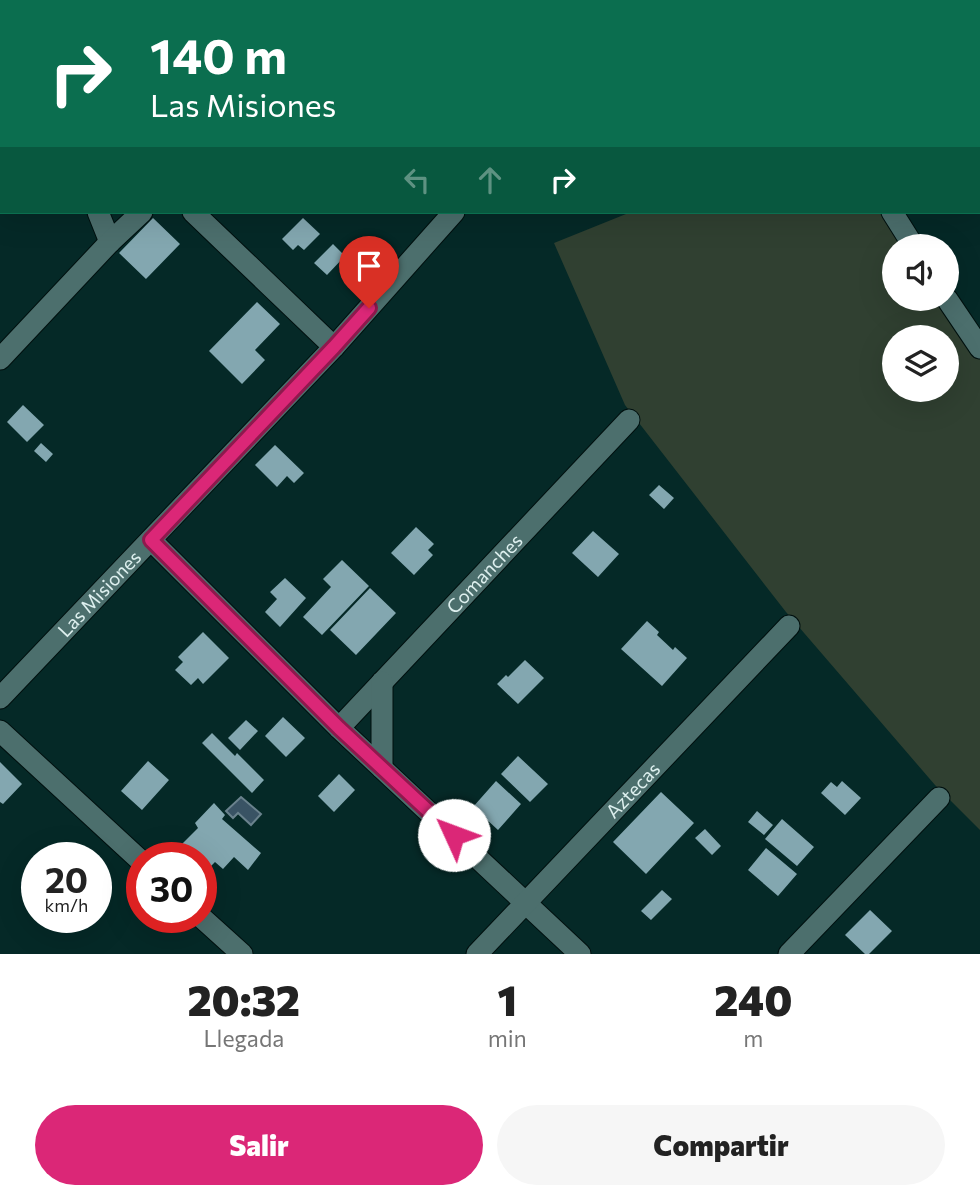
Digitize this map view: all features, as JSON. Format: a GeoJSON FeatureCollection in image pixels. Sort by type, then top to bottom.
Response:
{"type":"FeatureCollection","features":[{"type":"Feature","properties":{"kind":"street"},"geometry":{"type":"LineString","coordinates":[[99,214],[110,242]]}},
{"type":"Feature","properties":{"kind":"street"},"geometry":{"type":"LineString","coordinates":[[0,359],[140,214]]}},
{"type":"Feature","properties":{"kind":"street"},"geometry":{"type":"LineString","coordinates":[[195,214],[334,347]]}},
{"type":"Feature","properties":{"kind":"street","name":"Las Misiones"},"geometry":{"type":"LineString","coordinates":[[0,698],[334,347],[452,214]]}},
{"type":"Feature","properties":{"kind":"street"},"geometry":{"type":"LineString","coordinates":[[893,214],[906,234]]}},
{"type":"Feature","properties":{"kind":"street"},"geometry":{"type":"LineString","coordinates":[[955,311],[980,348]]}},
{"type":"Feature","properties":{"kind":"street","name":"Comanches"},"geometry":{"type":"LineString","coordinates":[[339,728],[629,420]]}},
{"type":"Feature","properties":{"kind":"street"},"geometry":{"type":"LineString","coordinates":[[151,540],[339,728],[580,954]]}},
{"type":"Feature","properties":{"kind":"street","name":"Aztecas"},"geometry":{"type":"LineString","coordinates":[[477,954],[789,626]]}},
{"type":"Feature","properties":{"kind":"street"},"geometry":{"type":"LineString","coordinates":[[382,682],[382,768]]}},
{"type":"Feature","properties":{"kind":"street"},"geometry":{"type":"LineString","coordinates":[[0,731],[126,847]]}},
{"type":"Feature","properties":{"kind":"street"},"geometry":{"type":"LineString","coordinates":[[789,954],[939,798]]}},
{"type":"Feature","properties":{"kind":"street"},"geometry":{"type":"LineString","coordinates":[[217,931],[242,954]]}},
{"type":"Feature","properties":{"kind":"green space"},"geometry":{"type":"Polygon","coordinates":[[[626,214],[886,214],[900,234],[882,234],[882,311],[953,311],[980,351],[980,830],[935,785],[786,612],[625,405],[554,243],[626,214]]]}},
{"type":"Feature","properties":{"kind":"water"},"geometry":{"type":"Polygon","coordinates":[[[241,797],[261,814],[251,825],[238,813],[233,818],[226,811],[241,797]]]}},
{"type":"Feature","properties":{"kind":"building"},"geometry":{"type":"Polygon","coordinates":[[[153,218],[180,244],[146,279],[119,253],[153,218]]]}},
{"type":"Feature","properties":{"kind":"building"},"geometry":{"type":"Polygon","coordinates":[[[303,218],[320,234],[304,250],[298,245],[293,250],[282,239],[303,218]]]}},
{"type":"Feature","properties":{"kind":"building"},"geometry":{"type":"Polygon","coordinates":[[[333,244],[345,256],[327,275],[314,263],[333,244]]]}},
{"type":"Feature","properties":{"kind":"building"},"geometry":{"type":"Polygon","coordinates":[[[257,302],[280,324],[255,350],[265,360],[242,384],[209,351],[257,302]]]}},
{"type":"Feature","properties":{"kind":"building"},"geometry":{"type":"Polygon","coordinates":[[[23,405],[44,425],[27,442],[7,422],[23,405]]]}},
{"type":"Feature","properties":{"kind":"building"},"geometry":{"type":"Polygon","coordinates":[[[41,443],[53,454],[46,462],[34,451],[41,443]]]}},
{"type":"Feature","properties":{"kind":"building"},"geometry":{"type":"Polygon","coordinates":[[[275,445],[304,473],[294,483],[287,476],[277,487],[255,465],[275,445]]]}},
{"type":"Feature","properties":{"kind":"building"},"geometry":{"type":"Polygon","coordinates":[[[659,485],[674,498],[664,509],[649,495],[659,485]]]}},
{"type":"Feature","properties":{"kind":"building"},"geometry":{"type":"Polygon","coordinates":[[[416,527],[434,544],[428,550],[433,555],[414,575],[391,553],[416,527]]]}},
{"type":"Feature","properties":{"kind":"building"},"geometry":{"type":"Polygon","coordinates":[[[593,531],[619,554],[598,577],[572,553],[593,531]]]}},
{"type":"Feature","properties":{"kind":"building"},"geometry":{"type":"Polygon","coordinates":[[[342,560],[369,586],[322,635],[303,617],[331,587],[323,579],[342,560]]]}},
{"type":"Feature","properties":{"kind":"building"},"geometry":{"type":"Polygon","coordinates":[[[285,578],[306,598],[280,627],[265,612],[277,599],[270,592],[285,578]]]}},
{"type":"Feature","properties":{"kind":"building"},"geometry":{"type":"Polygon","coordinates":[[[370,588],[396,613],[356,655],[330,630],[370,588]]]}},
{"type":"Feature","properties":{"kind":"building"},"geometry":{"type":"Polygon","coordinates":[[[647,621],[673,650],[675,647],[687,658],[662,686],[621,649],[647,621]]]}},
{"type":"Feature","properties":{"kind":"building"},"geometry":{"type":"Polygon","coordinates":[[[203,632],[229,658],[203,684],[198,678],[191,685],[175,670],[183,662],[178,657],[203,632]]]}},
{"type":"Feature","properties":{"kind":"building"},"geometry":{"type":"Polygon","coordinates":[[[525,660],[544,678],[518,704],[497,684],[525,660]]]}},
{"type":"Feature","properties":{"kind":"building"},"geometry":{"type":"Polygon","coordinates":[[[283,717],[305,738],[286,757],[265,736],[283,717]]]}},
{"type":"Feature","properties":{"kind":"building"},"geometry":{"type":"Polygon","coordinates":[[[246,720],[258,731],[240,750],[228,738],[246,720]]]}},
{"type":"Feature","properties":{"kind":"building"},"geometry":{"type":"Polygon","coordinates":[[[212,733],[264,780],[252,793],[202,743],[212,733]]]}},
{"type":"Feature","properties":{"kind":"building"},"geometry":{"type":"Polygon","coordinates":[[[518,756],[548,784],[530,802],[501,774],[518,756]]]}},
{"type":"Feature","properties":{"kind":"building"},"geometry":{"type":"Polygon","coordinates":[[[148,761],[169,780],[142,810],[121,791],[148,761]]]}},
{"type":"Feature","properties":{"kind":"building"},"geometry":{"type":"Polygon","coordinates":[[[0,762],[22,784],[3,804],[0,802],[0,762]]]}},
{"type":"Feature","properties":{"kind":"building"},"geometry":{"type":"Polygon","coordinates":[[[339,774],[355,790],[334,812],[318,796],[339,774]]]}},
{"type":"Feature","properties":{"kind":"building"},"geometry":{"type":"Polygon","coordinates":[[[496,781],[521,804],[498,830],[473,807],[496,781]]]}},
{"type":"Feature","properties":{"kind":"building"},"geometry":{"type":"Polygon","coordinates":[[[842,781],[861,798],[845,815],[821,793],[831,782],[837,787],[842,781]]]}},
{"type":"Feature","properties":{"kind":"building"},"geometry":{"type":"Polygon","coordinates":[[[661,792],[694,823],[646,874],[613,842],[661,792]]]}},
{"type":"Feature","properties":{"kind":"building"},"geometry":{"type":"Polygon","coordinates":[[[214,803],[225,815],[222,819],[261,853],[248,870],[234,857],[223,869],[217,864],[217,842],[184,842],[198,828],[195,823],[214,803]]]}},
{"type":"Feature","properties":{"kind":"building"},"geometry":{"type":"Polygon","coordinates":[[[757,811],[773,825],[764,835],[748,822],[757,811]]]}},
{"type":"Feature","properties":{"kind":"building"},"geometry":{"type":"Polygon","coordinates":[[[782,819],[814,847],[797,866],[765,839],[782,819]]]}},
{"type":"Feature","properties":{"kind":"building"},"geometry":{"type":"Polygon","coordinates":[[[705,829],[721,846],[712,855],[695,838],[705,829]]]}},
{"type":"Feature","properties":{"kind":"building"},"geometry":{"type":"Polygon","coordinates":[[[766,848],[797,874],[778,896],[748,870],[766,848]]]}},
{"type":"Feature","properties":{"kind":"building"},"geometry":{"type":"Polygon","coordinates":[[[662,890],[672,899],[651,920],[641,911],[662,890]]]}},
{"type":"Feature","properties":{"kind":"building"},"geometry":{"type":"Polygon","coordinates":[[[870,910],[892,931],[869,954],[865,954],[845,935],[870,910]]]}},
{"type":"Feature","properties":{"kind":"route"},"geometry":{"type":"LineString","coordinates":[[369,308],[151,540],[339,728],[454,835]]}}]}
